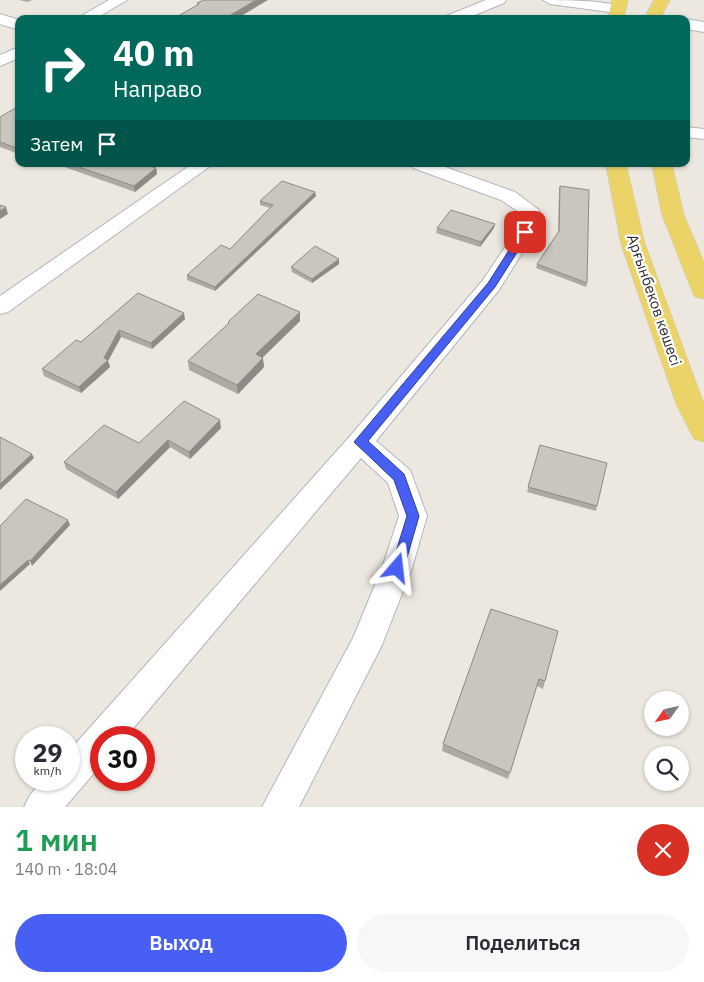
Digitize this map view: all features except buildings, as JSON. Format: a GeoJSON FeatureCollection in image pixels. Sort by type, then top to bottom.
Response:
{"type":"FeatureCollection","features":[{"type":"Feature","properties":{"kind":"main road"},"geometry":{"type":"LineString","coordinates":[[655,15],[662,0]]}},
{"type":"Feature","properties":{"kind":"main road","name":"Арғынбеков көшесі"},"geometry":{"type":"LineString","coordinates":[[617,167],[633,244],[690,404],[704,431]]}},
{"type":"Feature","properties":{"kind":"main road"},"geometry":{"type":"LineString","coordinates":[[663,167],[673,215],[704,291]]}},
{"type":"Feature","properties":{"kind":"street"},"geometry":{"type":"LineString","coordinates":[[91,15],[120,0]]}},
{"type":"Feature","properties":{"kind":"street"},"geometry":{"type":"LineString","coordinates":[[461,15],[500,0]]}},
{"type":"Feature","properties":{"kind":"street"},"geometry":{"type":"LineString","coordinates":[[550,0],[618,9]]}},
{"type":"Feature","properties":{"kind":"street"},"geometry":{"type":"LineString","coordinates":[[0,19],[15,24]]}},
{"type":"Feature","properties":{"kind":"street"},"geometry":{"type":"LineString","coordinates":[[690,25],[704,27]]}},
{"type":"Feature","properties":{"kind":"street"},"geometry":{"type":"LineString","coordinates":[[0,61],[15,54]]}},
{"type":"Feature","properties":{"kind":"street"},"geometry":{"type":"LineString","coordinates":[[690,132],[704,134]]}},
{"type":"Feature","properties":{"kind":"street"},"geometry":{"type":"LineString","coordinates":[[0,307],[200,167]]}},
{"type":"Feature","properties":{"kind":"street"},"geometry":{"type":"LineString","coordinates":[[112,726],[360,442],[491,285],[525,232],[529,210],[508,196],[428,167]]}},
{"type":"Feature","properties":{"kind":"street"},"geometry":{"type":"LineString","coordinates":[[280,807],[366,644],[397,568],[413,516],[400,477],[360,442]]}},
{"type":"Feature","properties":{"kind":"street"},"geometry":{"type":"LineString","coordinates":[[80,763],[90,752]]}},
{"type":"Feature","properties":{"kind":"street"},"geometry":{"type":"LineString","coordinates":[[42,807],[56,791]]}},
{"type":"Feature","properties":{"kind":"route"},"geometry":{"type":"LineString","coordinates":[[397,568],[413,516],[400,477],[360,442],[491,285],[525,232]]}}]}
